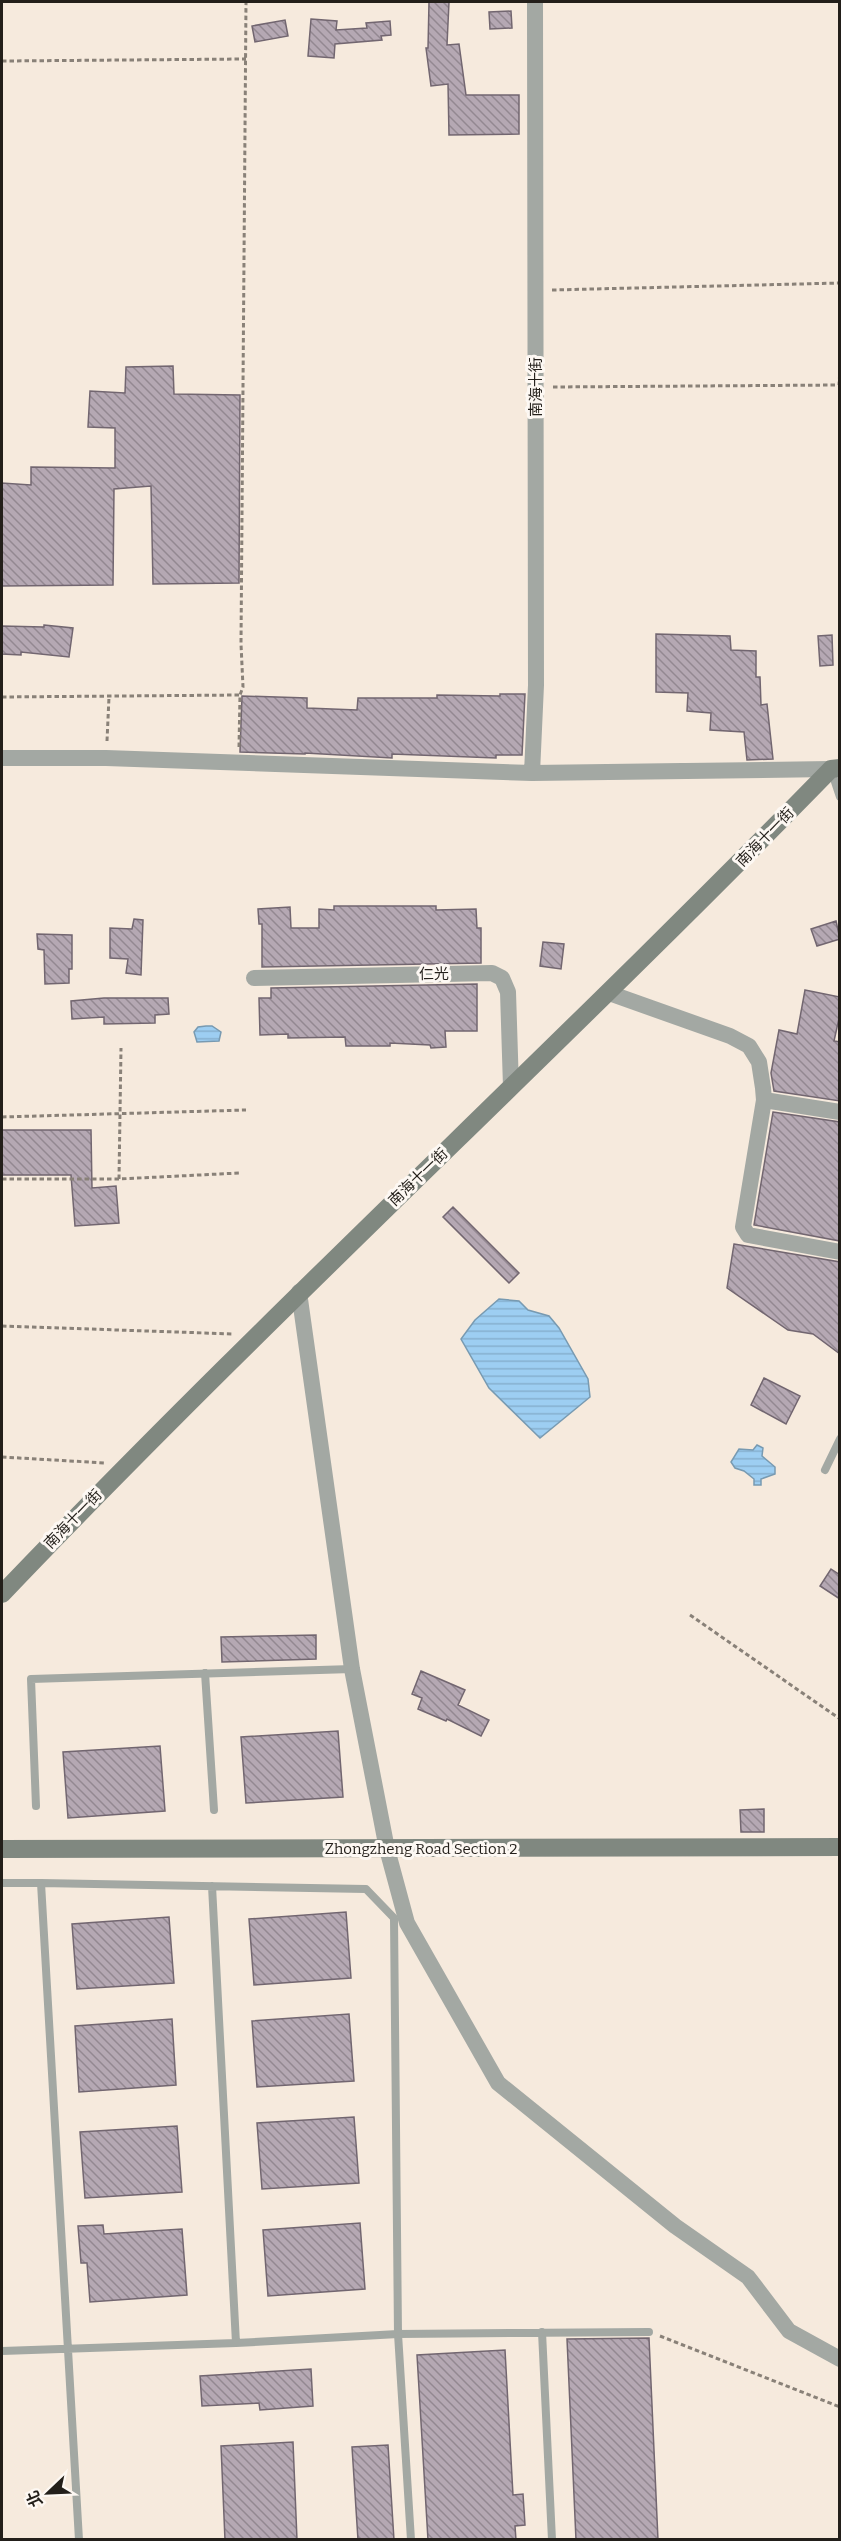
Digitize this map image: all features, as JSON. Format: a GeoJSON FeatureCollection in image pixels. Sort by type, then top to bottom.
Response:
{"type":"FeatureCollection","features":[{"type":"Feature","properties":{"kind":"street","name":"南海十街"},"geometry":{"type":"LineString","coordinates":[[532,773],[536,685],[535,2]]}},
{"type":"Feature","properties":{"kind":"street"},"geometry":{"type":"LineString","coordinates":[[2,758],[106,758],[532,773],[835,769]]}},
{"type":"Feature","properties":{"kind":"street","name":"南海十一街"},"geometry":{"type":"LineString","coordinates":[[2,1594],[126,1464],[255,1335],[682,922],[835,769]]}},
{"type":"Feature","properties":{"kind":"street","name":"仁光"},"geometry":{"type":"LineString","coordinates":[[254,978],[492,973],[502,978],[508,992],[511,1087]]}},
{"type":"Feature","properties":{"kind":"street"},"geometry":{"type":"LineString","coordinates":[[609,993],[730,1036],[749,1046],[759,1062],[764,1100],[742,1227],[748,1235],[840,1252]]}},
{"type":"Feature","properties":{"kind":"street"},"geometry":{"type":"LineString","coordinates":[[764,1100],[840,1112]]}},
{"type":"Feature","properties":{"kind":"street"},"geometry":{"type":"LineString","coordinates":[[299,1292],[352,1669],[387,1849],[407,1923],[498,2083],[675,2226],[748,2277],[789,2331],[840,2359]]}},
{"type":"Feature","properties":{"kind":"street","name":"Zhongzheng Road Section 2"},"geometry":{"type":"LineString","coordinates":[[2,1849],[840,1847]]}},
{"type":"Feature","properties":{"kind":"lane"},"geometry":{"type":"LineString","coordinates":[[835,769],[840,797]]}},
{"type":"Feature","properties":{"kind":"lane"},"geometry":{"type":"LineString","coordinates":[[825,1470],[840,1440]]}},
{"type":"Feature","properties":{"kind":"lane"},"geometry":{"type":"LineString","coordinates":[[36,1806],[32,1679],[352,1669]]}},
{"type":"Feature","properties":{"kind":"lane"},"geometry":{"type":"LineString","coordinates":[[205,1673],[214,1810]]}},
{"type":"Feature","properties":{"kind":"lane"},"geometry":{"type":"LineString","coordinates":[[2,1883],[366,1889],[394,1918],[398,2334],[411,2540]]}},
{"type":"Feature","properties":{"kind":"lane"},"geometry":{"type":"LineString","coordinates":[[41,1883],[79,2540]]}},
{"type":"Feature","properties":{"kind":"lane"},"geometry":{"type":"LineString","coordinates":[[212,1886],[236,2343]]}},
{"type":"Feature","properties":{"kind":"lane"},"geometry":{"type":"LineString","coordinates":[[542,2332],[552,2540]]}},
{"type":"Feature","properties":{"kind":"lane"},"geometry":{"type":"LineString","coordinates":[[2,2351],[236,2343],[398,2334],[649,2332]]}},
{"type":"Feature","properties":{"kind":"path"},"geometry":{"type":"LineString","coordinates":[[238,763],[240,696],[243,687],[241,644],[246,2]]}},
{"type":"Feature","properties":{"kind":"path"},"geometry":{"type":"LineString","coordinates":[[2,61],[246,59]]}},
{"type":"Feature","properties":{"kind":"path"},"geometry":{"type":"LineString","coordinates":[[535,291],[840,283]]}},
{"type":"Feature","properties":{"kind":"path"},"geometry":{"type":"LineString","coordinates":[[536,387],[839,384],[840,369]]}},
{"type":"Feature","properties":{"kind":"path"},"geometry":{"type":"LineString","coordinates":[[106,758],[109,696]]}},
{"type":"Feature","properties":{"kind":"path"},"geometry":{"type":"LineString","coordinates":[[2,697],[240,696]]}},
{"type":"Feature","properties":{"kind":"path"},"geometry":{"type":"LineString","coordinates":[[119,1179],[122,1048]]}},
{"type":"Feature","properties":{"kind":"path"},"geometry":{"type":"LineString","coordinates":[[2,1117],[246,1110]]}},
{"type":"Feature","properties":{"kind":"path"},"geometry":{"type":"LineString","coordinates":[[2,1179],[119,1179],[239,1173]]}},
{"type":"Feature","properties":{"kind":"path"},"geometry":{"type":"LineString","coordinates":[[2,1326],[255,1335]]}},
{"type":"Feature","properties":{"kind":"path"},"geometry":{"type":"LineString","coordinates":[[2,1457],[126,1464]]}},
{"type":"Feature","properties":{"kind":"path"},"geometry":{"type":"LineString","coordinates":[[690,1615],[840,1719]]}},
{"type":"Feature","properties":{"kind":"path"},"geometry":{"type":"LineString","coordinates":[[649,2332],[840,2407]]}},
{"type":"Feature","properties":{"kind":"water"},"geometry":{"type":"Polygon","coordinates":[[[212,1026],[221,1032],[219,1041],[197,1042],[194,1032],[198,1027],[212,1026]]]}},
{"type":"Feature","properties":{"kind":"water"},"geometry":{"type":"Polygon","coordinates":[[[499,1299],[519,1301],[528,1310],[549,1316],[559,1328],[588,1379],[590,1397],[540,1438],[489,1388],[461,1339],[475,1320],[499,1299]]]}},
{"type":"Feature","properties":{"kind":"water"},"geometry":{"type":"Polygon","coordinates":[[[757,1445],[763,1448],[762,1456],[775,1467],[775,1474],[761,1479],[761,1485],[754,1485],[754,1479],[744,1471],[735,1468],[731,1462],[739,1449],[753,1450],[757,1445]]]}},
{"type":"Feature","properties":{"kind":"building"},"geometry":{"type":"Polygon","coordinates":[[[429,2],[449,2],[447,45],[459,44],[466,95],[519,95],[519,134],[449,135],[448,84],[431,86],[426,48],[428,48],[429,2]]]}},
{"type":"Feature","properties":{"kind":"building"},"geometry":{"type":"Polygon","coordinates":[[[511,11],[512,28],[490,29],[489,12],[511,11]]]}},
{"type":"Feature","properties":{"kind":"building"},"geometry":{"type":"Polygon","coordinates":[[[311,19],[337,21],[336,30],[367,28],[366,23],[390,21],[391,35],[381,36],[382,40],[335,44],[334,58],[308,56],[311,19]]]}},
{"type":"Feature","properties":{"kind":"building"},"geometry":{"type":"Polygon","coordinates":[[[285,20],[288,36],[255,42],[252,26],[285,20]]]}},
{"type":"Feature","properties":{"kind":"building"},"geometry":{"type":"Polygon","coordinates":[[[173,366],[174,394],[240,395],[239,583],[153,584],[151,486],[114,489],[113,585],[2,586],[2,483],[31,485],[31,467],[115,468],[115,428],[88,427],[90,391],[125,393],[126,367],[173,366]]]}},
{"type":"Feature","properties":{"kind":"building"},"geometry":{"type":"Polygon","coordinates":[[[44,625],[73,628],[69,657],[21,652],[21,655],[2,654],[2,626],[44,627],[44,625]]]}},
{"type":"Feature","properties":{"kind":"building"},"geometry":{"type":"Polygon","coordinates":[[[656,634],[730,636],[731,650],[756,651],[756,677],[760,677],[761,705],[767,704],[773,759],[747,760],[744,732],[710,730],[711,713],[687,711],[688,693],[656,692],[656,634]]]}},
{"type":"Feature","properties":{"kind":"building"},"geometry":{"type":"Polygon","coordinates":[[[832,635],[833,665],[820,666],[818,636],[832,635]]]}},
{"type":"Feature","properties":{"kind":"building"},"geometry":{"type":"Polygon","coordinates":[[[500,694],[525,694],[522,755],[496,755],[496,758],[392,754],[392,758],[240,752],[242,696],[307,698],[307,708],[357,710],[358,698],[437,698],[437,695],[500,696],[500,694]]]}},
{"type":"Feature","properties":{"kind":"building"},"geometry":{"type":"Polygon","coordinates":[[[334,906],[436,906],[436,910],[476,909],[477,928],[481,928],[481,963],[262,967],[262,924],[259,924],[258,909],[290,907],[291,928],[319,928],[319,909],[334,910],[334,906]]]}},
{"type":"Feature","properties":{"kind":"building"},"geometry":{"type":"Polygon","coordinates":[[[134,919],[143,920],[141,975],[126,973],[128,959],[110,958],[110,928],[132,929],[134,919]]]}},
{"type":"Feature","properties":{"kind":"building"},"geometry":{"type":"Polygon","coordinates":[[[836,921],[840,939],[817,946],[811,929],[836,921]]]}},
{"type":"Feature","properties":{"kind":"building"},"geometry":{"type":"Polygon","coordinates":[[[37,934],[72,935],[72,969],[69,969],[69,983],[45,984],[44,950],[38,949],[37,934]]]}},
{"type":"Feature","properties":{"kind":"building"},"geometry":{"type":"Polygon","coordinates":[[[543,942],[564,944],[561,969],[540,966],[543,942]]]}},
{"type":"Feature","properties":{"kind":"building"},"geometry":{"type":"Polygon","coordinates":[[[477,984],[477,1031],[445,1031],[446,1047],[431,1048],[430,1045],[390,1043],[390,1046],[346,1046],[345,1037],[288,1038],[288,1034],[260,1035],[259,998],[271,998],[271,988],[477,984]]]}},
{"type":"Feature","properties":{"kind":"building"},"geometry":{"type":"Polygon","coordinates":[[[805,990],[840,997],[840,1014],[834,1041],[840,1042],[840,1101],[774,1091],[771,1073],[779,1030],[797,1034],[805,990]]]}},
{"type":"Feature","properties":{"kind":"building"},"geometry":{"type":"Polygon","coordinates":[[[104,998],[168,998],[169,1014],[155,1015],[155,1023],[104,1024],[104,1017],[72,1019],[71,1001],[104,998]]]}},
{"type":"Feature","properties":{"kind":"building"},"geometry":{"type":"Polygon","coordinates":[[[773,1112],[840,1122],[840,1241],[754,1225],[773,1112]]]}},
{"type":"Feature","properties":{"kind":"building"},"geometry":{"type":"Polygon","coordinates":[[[2,1130],[91,1130],[92,1188],[116,1186],[119,1223],[75,1226],[71,1175],[2,1175],[2,1130]]]}},
{"type":"Feature","properties":{"kind":"building"},"geometry":{"type":"Polygon","coordinates":[[[453,1207],[519,1273],[509,1283],[443,1217],[453,1207]]]}},
{"type":"Feature","properties":{"kind":"building"},"geometry":{"type":"Polygon","coordinates":[[[734,1244],[840,1262],[840,1354],[813,1334],[788,1330],[727,1288],[734,1244]]]}},
{"type":"Feature","properties":{"kind":"building"},"geometry":{"type":"Polygon","coordinates":[[[764,1378],[800,1396],[786,1424],[751,1405],[764,1378]]]}},
{"type":"Feature","properties":{"kind":"building"},"geometry":{"type":"Polygon","coordinates":[[[831,1569],[840,1575],[840,1599],[820,1586],[831,1569]]]}},
{"type":"Feature","properties":{"kind":"building"},"geometry":{"type":"Polygon","coordinates":[[[316,1635],[316,1659],[222,1662],[221,1637],[316,1635]]]}},
{"type":"Feature","properties":{"kind":"building"},"geometry":{"type":"Polygon","coordinates":[[[421,1671],[465,1690],[458,1705],[489,1720],[481,1736],[447,1719],[446,1721],[418,1709],[422,1698],[412,1694],[421,1671]]]}},
{"type":"Feature","properties":{"kind":"building"},"geometry":{"type":"Polygon","coordinates":[[[338,1731],[343,1797],[246,1803],[241,1737],[338,1731]]]}},
{"type":"Feature","properties":{"kind":"building"},"geometry":{"type":"Polygon","coordinates":[[[160,1746],[165,1811],[68,1818],[63,1752],[160,1746]]]}},
{"type":"Feature","properties":{"kind":"building"},"geometry":{"type":"Polygon","coordinates":[[[764,1809],[764,1832],[741,1832],[740,1810],[764,1809]]]}},
{"type":"Feature","properties":{"kind":"building"},"geometry":{"type":"Polygon","coordinates":[[[346,1912],[351,1978],[254,1985],[249,1919],[346,1912]]]}},
{"type":"Feature","properties":{"kind":"building"},"geometry":{"type":"Polygon","coordinates":[[[169,1917],[174,1983],[77,1989],[72,1924],[169,1917]]]}},
{"type":"Feature","properties":{"kind":"building"},"geometry":{"type":"Polygon","coordinates":[[[349,2014],[354,2081],[257,2087],[252,2021],[349,2014]]]}},
{"type":"Feature","properties":{"kind":"building"},"geometry":{"type":"Polygon","coordinates":[[[172,2019],[176,2085],[79,2092],[75,2026],[172,2019]]]}},
{"type":"Feature","properties":{"kind":"building"},"geometry":{"type":"Polygon","coordinates":[[[354,2117],[359,2183],[262,2189],[257,2123],[354,2117]]]}},
{"type":"Feature","properties":{"kind":"building"},"geometry":{"type":"Polygon","coordinates":[[[177,2126],[182,2192],[85,2198],[80,2132],[177,2126]]]}},
{"type":"Feature","properties":{"kind":"building"},"geometry":{"type":"Polygon","coordinates":[[[360,2223],[365,2289],[268,2296],[263,2230],[360,2223]]]}},
{"type":"Feature","properties":{"kind":"building"},"geometry":{"type":"Polygon","coordinates":[[[103,2225],[104,2234],[182,2229],[187,2295],[90,2302],[87,2263],[81,2263],[78,2226],[103,2225]]]}},
{"type":"Feature","properties":{"kind":"building"},"geometry":{"type":"Polygon","coordinates":[[[649,2338],[658,2540],[576,2540],[567,2339],[649,2338]]]}},
{"type":"Feature","properties":{"kind":"building"},"geometry":{"type":"Polygon","coordinates":[[[505,2350],[513,2495],[523,2494],[525,2525],[515,2526],[516,2540],[428,2540],[417,2355],[505,2350]]]}},
{"type":"Feature","properties":{"kind":"building"},"geometry":{"type":"Polygon","coordinates":[[[311,2369],[313,2406],[260,2410],[259,2403],[202,2406],[200,2376],[311,2369]]]}},
{"type":"Feature","properties":{"kind":"building"},"geometry":{"type":"Polygon","coordinates":[[[293,2442],[297,2540],[225,2540],[221,2446],[293,2442]]]}},
{"type":"Feature","properties":{"kind":"building"},"geometry":{"type":"Polygon","coordinates":[[[388,2445],[394,2540],[358,2540],[352,2447],[388,2445]]]}}]}
